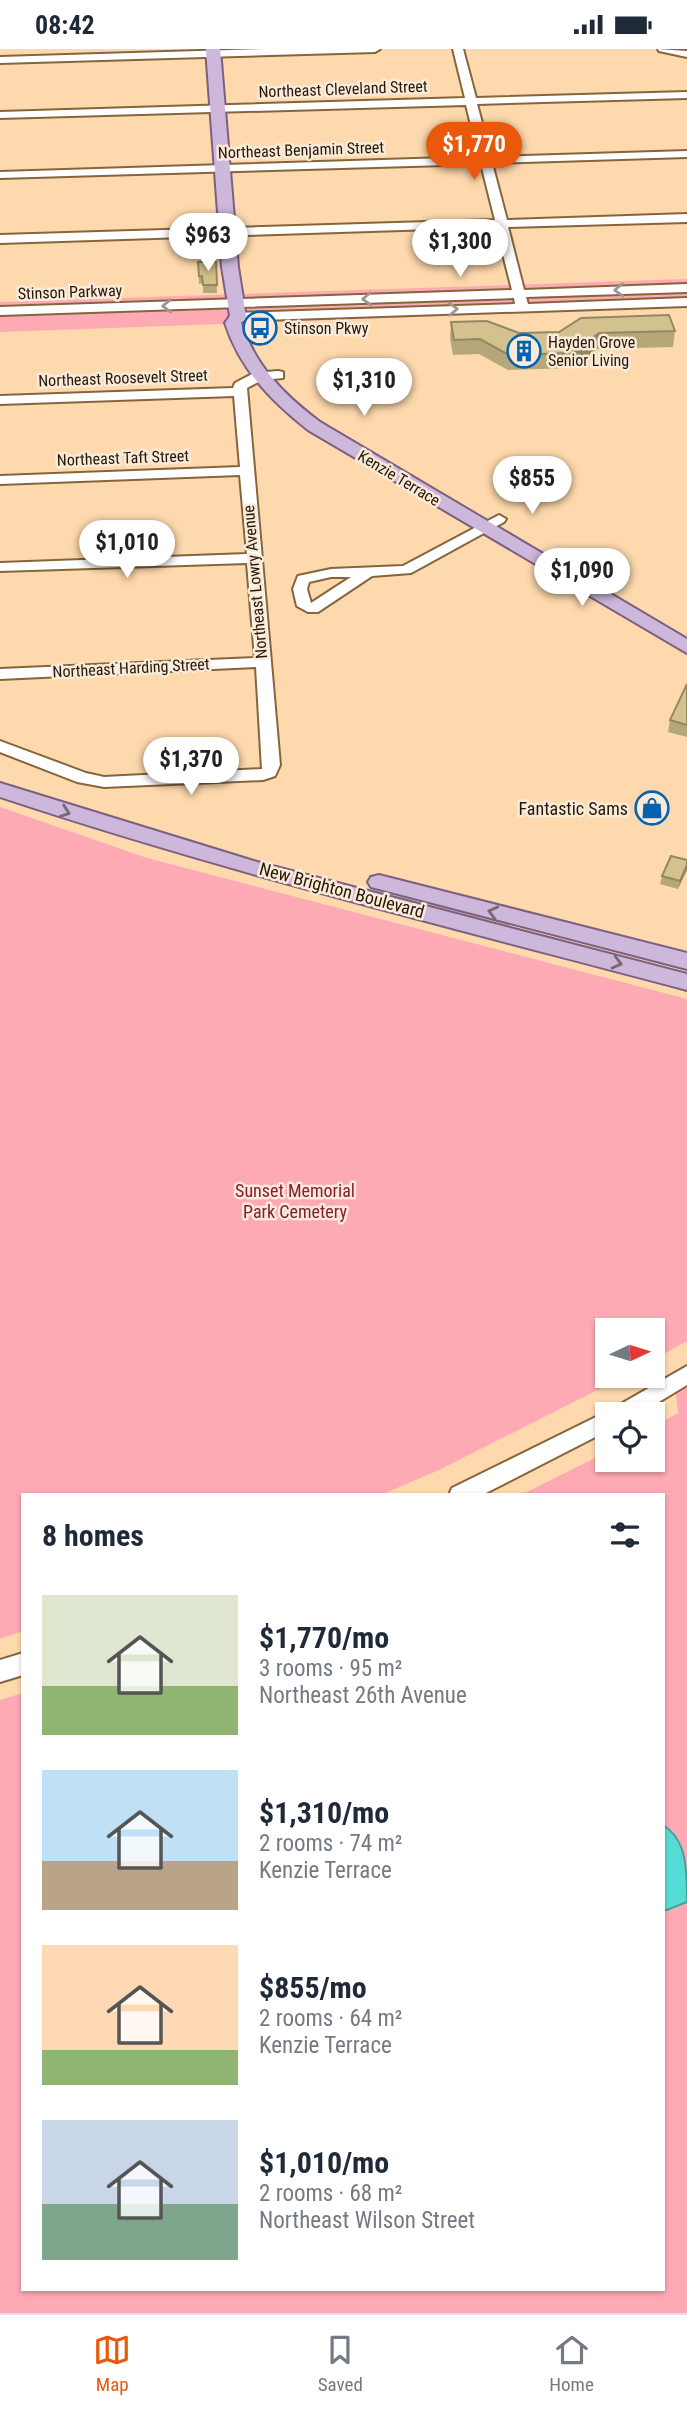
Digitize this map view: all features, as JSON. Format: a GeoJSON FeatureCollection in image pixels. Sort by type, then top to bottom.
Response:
{"type":"FeatureCollection","features":[{"type":"Feature","properties":{"kind":"main road"},"geometry":{"type":"LineString","coordinates":[[213,51],[227,233],[237,310]]}},
{"type":"Feature","properties":{"kind":"main road","name":"Kenzie Terrace"},"geometry":{"type":"LineString","coordinates":[[237,310],[247,323],[257,350],[278,375],[330,420],[687,647]]}},
{"type":"Feature","properties":{"kind":"main road","name":"Kenzie Terrace"},"geometry":{"type":"LineString","coordinates":[[237,310],[233,323],[244,354],[259,376],[314,426],[687,629]]}},
{"type":"Feature","properties":{"kind":"main road","name":"New Brighton Boulevard"},"geometry":{"type":"LineString","coordinates":[[0,773],[155,824],[687,961]]}},
{"type":"Feature","properties":{"kind":"main road","name":"New Brighton Boulevard"},"geometry":{"type":"LineString","coordinates":[[0,790],[85,819],[208,854],[687,982]]}},
{"type":"Feature","properties":{"kind":"street"},"geometry":{"type":"LineString","coordinates":[[0,60],[213,51],[375,49]]}},
{"type":"Feature","properties":{"kind":"street"},"geometry":{"type":"LineString","coordinates":[[458,49],[520,300]]}},
{"type":"Feature","properties":{"kind":"street"},"geometry":{"type":"LineString","coordinates":[[663,49],[687,54]]}},
{"type":"Feature","properties":{"kind":"street","name":"Northeast Cleveland Street"},"geometry":{"type":"LineString","coordinates":[[0,115],[687,95]]}},
{"type":"Feature","properties":{"kind":"street","name":"Northeast Benjamin Street"},"geometry":{"type":"LineString","coordinates":[[0,175],[687,154]]}},
{"type":"Feature","properties":{"kind":"street"},"geometry":{"type":"LineString","coordinates":[[0,239],[687,218]]}},
{"type":"Feature","properties":{"kind":"street","name":"Stinson Parkway"},"geometry":{"type":"LineString","coordinates":[[0,325],[237,310],[520,300],[687,288]]}},
{"type":"Feature","properties":{"kind":"street","name":"Stinson Parkway"},"geometry":{"type":"LineString","coordinates":[[520,300],[687,302]]}},
{"type":"Feature","properties":{"kind":"street","name":"Stinson Parkway"},"geometry":{"type":"LineString","coordinates":[[0,311],[237,310]]}},
{"type":"Feature","properties":{"kind":"street"},"geometry":{"type":"LineString","coordinates":[[240,389],[259,376],[278,375]]}},
{"type":"Feature","properties":{"kind":"street","name":"Northeast Roosevelt Street"},"geometry":{"type":"LineString","coordinates":[[0,400],[240,389]]}},
{"type":"Feature","properties":{"kind":"street","name":"Northeast Lowry Avenue"},"geometry":{"type":"LineString","coordinates":[[240,389],[272,765],[269,772]]}},
{"type":"Feature","properties":{"kind":"street","name":"Northeast Taft Street"},"geometry":{"type":"LineString","coordinates":[[0,480],[247,471]]}},
{"type":"Feature","properties":{"kind":"street"},"geometry":{"type":"LineString","coordinates":[[368,572],[416,567],[491,524]]}},
{"type":"Feature","properties":{"kind":"street"},"geometry":{"type":"LineString","coordinates":[[0,567],[253,558]]}},
{"type":"Feature","properties":{"kind":"street","name":"Northeast Harding Street"},"geometry":{"type":"LineString","coordinates":[[0,674],[262,662]]}},
{"type":"Feature","properties":{"kind":"street"},"geometry":{"type":"LineString","coordinates":[[0,746],[83,778],[104,782],[263,775],[269,772]]}},
{"type":"Feature","properties":{"kind":"street"},"geometry":{"type":"LineString","coordinates":[[641,1402],[687,1375]]}},
{"type":"Feature","properties":{"kind":"street"},"geometry":{"type":"LineString","coordinates":[[464,1493],[595,1427]]}},
{"type":"Feature","properties":{"kind":"street"},"geometry":{"type":"LineString","coordinates":[[0,1671],[21,1665]]}},
{"type":"Feature","properties":{"kind":"green space"},"geometry":{"type":"Polygon","coordinates":[[[687,279],[687,307],[0,332],[0,302],[687,279]]]}},
{"type":"Feature","properties":{"kind":"green space","name":"Sunset Memorial Park Cemetery"},"geometry":{"type":"Polygon","coordinates":[[[0,807],[147,858],[687,999],[687,1341],[665,1353],[665,1318],[595,1318],[595,1388],[601,1388],[439,1470],[385,1493],[21,1493],[21,1632],[0,1639],[0,807]]]}},
{"type":"Feature","properties":{"kind":"green space"},"geometry":{"type":"Polygon","coordinates":[[[687,1387],[687,2313],[0,2313],[0,1700],[21,1694],[21,2291],[665,2291],[665,1493],[525,1493],[595,1458],[595,1472],[665,1472],[665,1420],[678,1413],[676,1394],[687,1387]]]}},
{"type":"Feature","properties":{"kind":"water"},"geometry":{"type":"Polygon","coordinates":[[[665,1826],[681,1847],[687,1878],[687,1902],[667,1910],[665,1826]]]}},
{"type":"Feature","properties":{"kind":"building"},"geometry":{"type":"Polygon","coordinates":[[[198,262],[216,262],[217,285],[203,285],[198,262]]]}},
{"type":"Feature","properties":{"kind":"building"},"geometry":{"type":"Polygon","coordinates":[[[669,315],[675,331],[599,333],[573,353],[509,355],[480,339],[454,340],[451,322],[487,321],[519,333],[559,332],[581,318],[669,315]]]}},
{"type":"Feature","properties":{"kind":"building"},"geometry":{"type":"Polygon","coordinates":[[[687,684],[687,725],[670,720],[687,684]]]}},
{"type":"Feature","properties":{"kind":"building"},"geometry":{"type":"Polygon","coordinates":[[[671,856],[687,860],[680,881],[662,876],[671,856]]]}},
{"type":"Feature","properties":{"kind":"place","name":"Stinson Pkwy"},"geometry":{"type":"Point","coordinates":[260,328]}},
{"type":"Feature","properties":{"kind":"place","name":"Hayden Grove Senior Living"},"geometry":{"type":"Point","coordinates":[524,351]}},
{"type":"Feature","properties":{"kind":"place","name":"Fantastic Sams"},"geometry":{"type":"Point","coordinates":[652,808]}}]}
